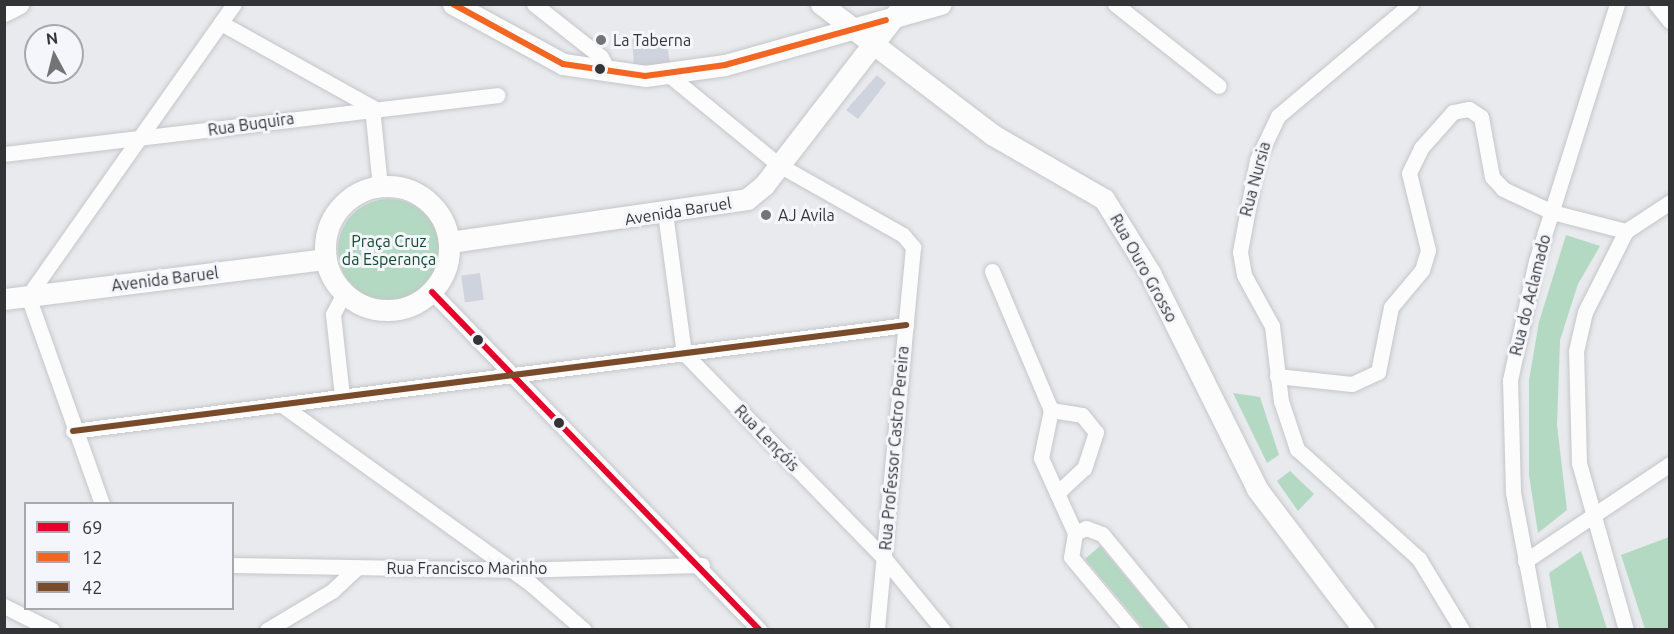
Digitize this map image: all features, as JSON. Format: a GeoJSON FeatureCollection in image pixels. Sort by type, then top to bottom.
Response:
{"type":"FeatureCollection","features":[{"type":"Feature","properties":{"kind":"street"},"geometry":{"type":"LineString","coordinates":[[4,11],[18,4]]}},
{"type":"Feature","properties":{"kind":"street"},"geometry":{"type":"LineString","coordinates":[[101,502],[73,431],[28,296],[136,138],[234,4]]}},
{"type":"Feature","properties":{"kind":"street"},"geometry":{"type":"LineString","coordinates":[[453,4],[552,59],[609,73],[669,75],[853,30],[898,11],[941,4]]}},
{"type":"Feature","properties":{"kind":"street"},"geometry":{"type":"LineString","coordinates":[[534,4],[601,57],[609,73]]}},
{"type":"Feature","properties":{"kind":"street","name":"Rua Ouro Grosso"},"geometry":{"type":"LineString","coordinates":[[821,4],[993,135],[1104,199],[1150,273],[1257,489],[1364,630]]}},
{"type":"Feature","properties":{"kind":"street"},"geometry":{"type":"LineString","coordinates":[[1115,4],[1219,86]]}},
{"type":"Feature","properties":{"kind":"street","name":"Rua do Aclamado"},"geometry":{"type":"LineString","coordinates":[[1539,630],[1513,493],[1510,380],[1519,324],[1617,4]]}},
{"type":"Feature","properties":{"kind":"street"},"geometry":{"type":"LineString","coordinates":[[1656,4],[1670,21]]}},
{"type":"Feature","properties":{"kind":"street","name":"Rua Nursia"},"geometry":{"type":"LineString","coordinates":[[1409,5],[1290,103],[1263,142],[1240,252],[1244,275],[1272,326],[1277,376],[1297,448],[1419,559],[1462,630]]}},
{"type":"Feature","properties":{"kind":"street","name":"Avenida Baruel"},"geometry":{"type":"LineString","coordinates":[[450,242],[665,213],[747,199],[779,165],[898,11]]}},
{"type":"Feature","properties":{"kind":"street"},"geometry":{"type":"LineString","coordinates":[[221,23],[372,107],[380,187]]}},
{"type":"Feature","properties":{"kind":"street"},"geometry":{"type":"LineString","coordinates":[[669,75],[779,165]]}},
{"type":"Feature","properties":{"kind":"street","name":"Rua Buquira"},"geometry":{"type":"LineString","coordinates":[[4,154],[372,107],[497,95]]}},
{"type":"Feature","properties":{"kind":"street"},"geometry":{"type":"LineString","coordinates":[[1277,376],[1352,384],[1378,372],[1391,307],[1422,270],[1428,250],[1409,173],[1421,147],[1453,112],[1469,110],[1481,117],[1496,184],[1552,212],[1626,231]]}},
{"type":"Feature","properties":{"kind":"street","name":"Rua Professor Castro Pereira"},"geometry":{"type":"LineString","coordinates":[[779,165],[903,235],[915,256],[906,325],[877,630]]}},
{"type":"Feature","properties":{"kind":"street"},"geometry":{"type":"LineString","coordinates":[[380,187],[400,188],[426,200],[444,223],[450,242],[449,260],[432,292],[398,310],[378,310],[344,293],[326,259],[325,243],[337,211],[356,195],[380,187]]}},
{"type":"Feature","properties":{"kind":"street"},"geometry":{"type":"LineString","coordinates":[[1626,630],[1579,463],[1576,351],[1586,312],[1626,231],[1670,202]]}},
{"type":"Feature","properties":{"kind":"street"},"geometry":{"type":"LineString","coordinates":[[665,213],[684,353]]}},
{"type":"Feature","properties":{"kind":"street","name":"Avenida Baruel"},"geometry":{"type":"LineString","coordinates":[[4,299],[326,259]]}},
{"type":"Feature","properties":{"kind":"street"},"geometry":{"type":"LineString","coordinates":[[992,271],[1051,410],[1041,458],[1075,533],[1071,556],[1132,630]]}},
{"type":"Feature","properties":{"kind":"street"},"geometry":{"type":"LineString","coordinates":[[432,292],[702,565],[760,630]]}},
{"type":"Feature","properties":{"kind":"street"},"geometry":{"type":"LineString","coordinates":[[342,396],[333,314],[344,293]]}},
{"type":"Feature","properties":{"kind":"street"},"geometry":{"type":"LineString","coordinates":[[73,431],[906,325]]}},
{"type":"Feature","properties":{"kind":"street","name":"Rua Lençóis"},"geometry":{"type":"LineString","coordinates":[[684,353],[884,558],[943,630]]}},
{"type":"Feature","properties":{"kind":"street"},"geometry":{"type":"LineString","coordinates":[[282,405],[511,570],[584,630]]}},
{"type":"Feature","properties":{"kind":"street"},"geometry":{"type":"LineString","coordinates":[[1051,410],[1082,415],[1094,426],[1096,438],[1084,468],[1057,493]]}},
{"type":"Feature","properties":{"kind":"street"},"geometry":{"type":"LineString","coordinates":[[1526,561],[1670,464]]}},
{"type":"Feature","properties":{"kind":"street"},"geometry":{"type":"LineString","coordinates":[[1075,533],[1086,528],[1102,534],[1181,630]]}},
{"type":"Feature","properties":{"kind":"street","name":"Rua Francisco Marinho"},"geometry":{"type":"LineString","coordinates":[[234,565],[511,570],[702,565]]}},
{"type":"Feature","properties":{"kind":"street"},"geometry":{"type":"LineString","coordinates":[[267,630],[332,591],[357,568]]}},
{"type":"Feature","properties":{"kind":"street"},"geometry":{"type":"LineString","coordinates":[[4,606],[52,630]]}},
{"type":"Feature","properties":{"kind":"green space","name":"Praça Cruz da Esperança"},"geometry":{"type":"Polygon","coordinates":[[[389,199],[408,203],[425,214],[436,231],[440,250],[436,269],[425,286],[408,297],[389,301],[370,297],[353,286],[342,269],[338,250],[342,231],[353,214],[370,203],[389,199]]]}},
{"type":"Feature","properties":{"kind":"green space"},"geometry":{"type":"Polygon","coordinates":[[[1566,235],[1600,246],[1578,284],[1560,340],[1557,425],[1567,510],[1538,533],[1529,475],[1529,380],[1539,322],[1566,235]]]}},
{"type":"Feature","properties":{"kind":"green space"},"geometry":{"type":"Polygon","coordinates":[[[1233,393],[1260,397],[1279,455],[1267,463],[1233,393]]]}},
{"type":"Feature","properties":{"kind":"green space"},"geometry":{"type":"Polygon","coordinates":[[[1290,471],[1314,494],[1298,511],[1277,481],[1290,471]]]}},
{"type":"Feature","properties":{"kind":"green space"},"geometry":{"type":"Polygon","coordinates":[[[1669,537],[1669,629],[1645,629],[1621,555],[1669,537]]]}},
{"type":"Feature","properties":{"kind":"green space"},"geometry":{"type":"Polygon","coordinates":[[[1100,546],[1169,629],[1144,629],[1085,559],[1100,546]]]}},
{"type":"Feature","properties":{"kind":"green space"},"geometry":{"type":"Polygon","coordinates":[[[1581,551],[1607,629],[1559,629],[1549,573],[1581,551]]]}},
{"type":"Feature","properties":{"kind":"building"},"geometry":{"type":"Polygon","coordinates":[[[644,33],[668,50],[670,64],[634,65],[632,35],[644,33]]]}},
{"type":"Feature","properties":{"kind":"building"},"geometry":{"type":"Polygon","coordinates":[[[877,75],[886,83],[858,119],[846,110],[877,75]]]}},
{"type":"Feature","properties":{"kind":"building"},"geometry":{"type":"Polygon","coordinates":[[[480,273],[484,300],[465,302],[461,276],[480,273]]]}},
{"type":"Feature","properties":{"kind":"transit line","name":"12"},"geometry":{"type":"LineString","coordinates":[[453,4],[563,64],[645,76],[725,65],[886,20]]}},
{"type":"Feature","properties":{"kind":"transit line","name":"69"},"geometry":{"type":"LineString","coordinates":[[432,292],[760,630]]}},
{"type":"Feature","properties":{"kind":"transit line","name":"42"},"geometry":{"type":"LineString","coordinates":[[73,431],[906,325]]}},
{"type":"Feature","properties":{"kind":"place","name":"La Taberna"},"geometry":{"type":"Point","coordinates":[601,40]}},
{"type":"Feature","properties":{"kind":"place","name":"AJ Avila"},"geometry":{"type":"Point","coordinates":[766,215]}}]}
